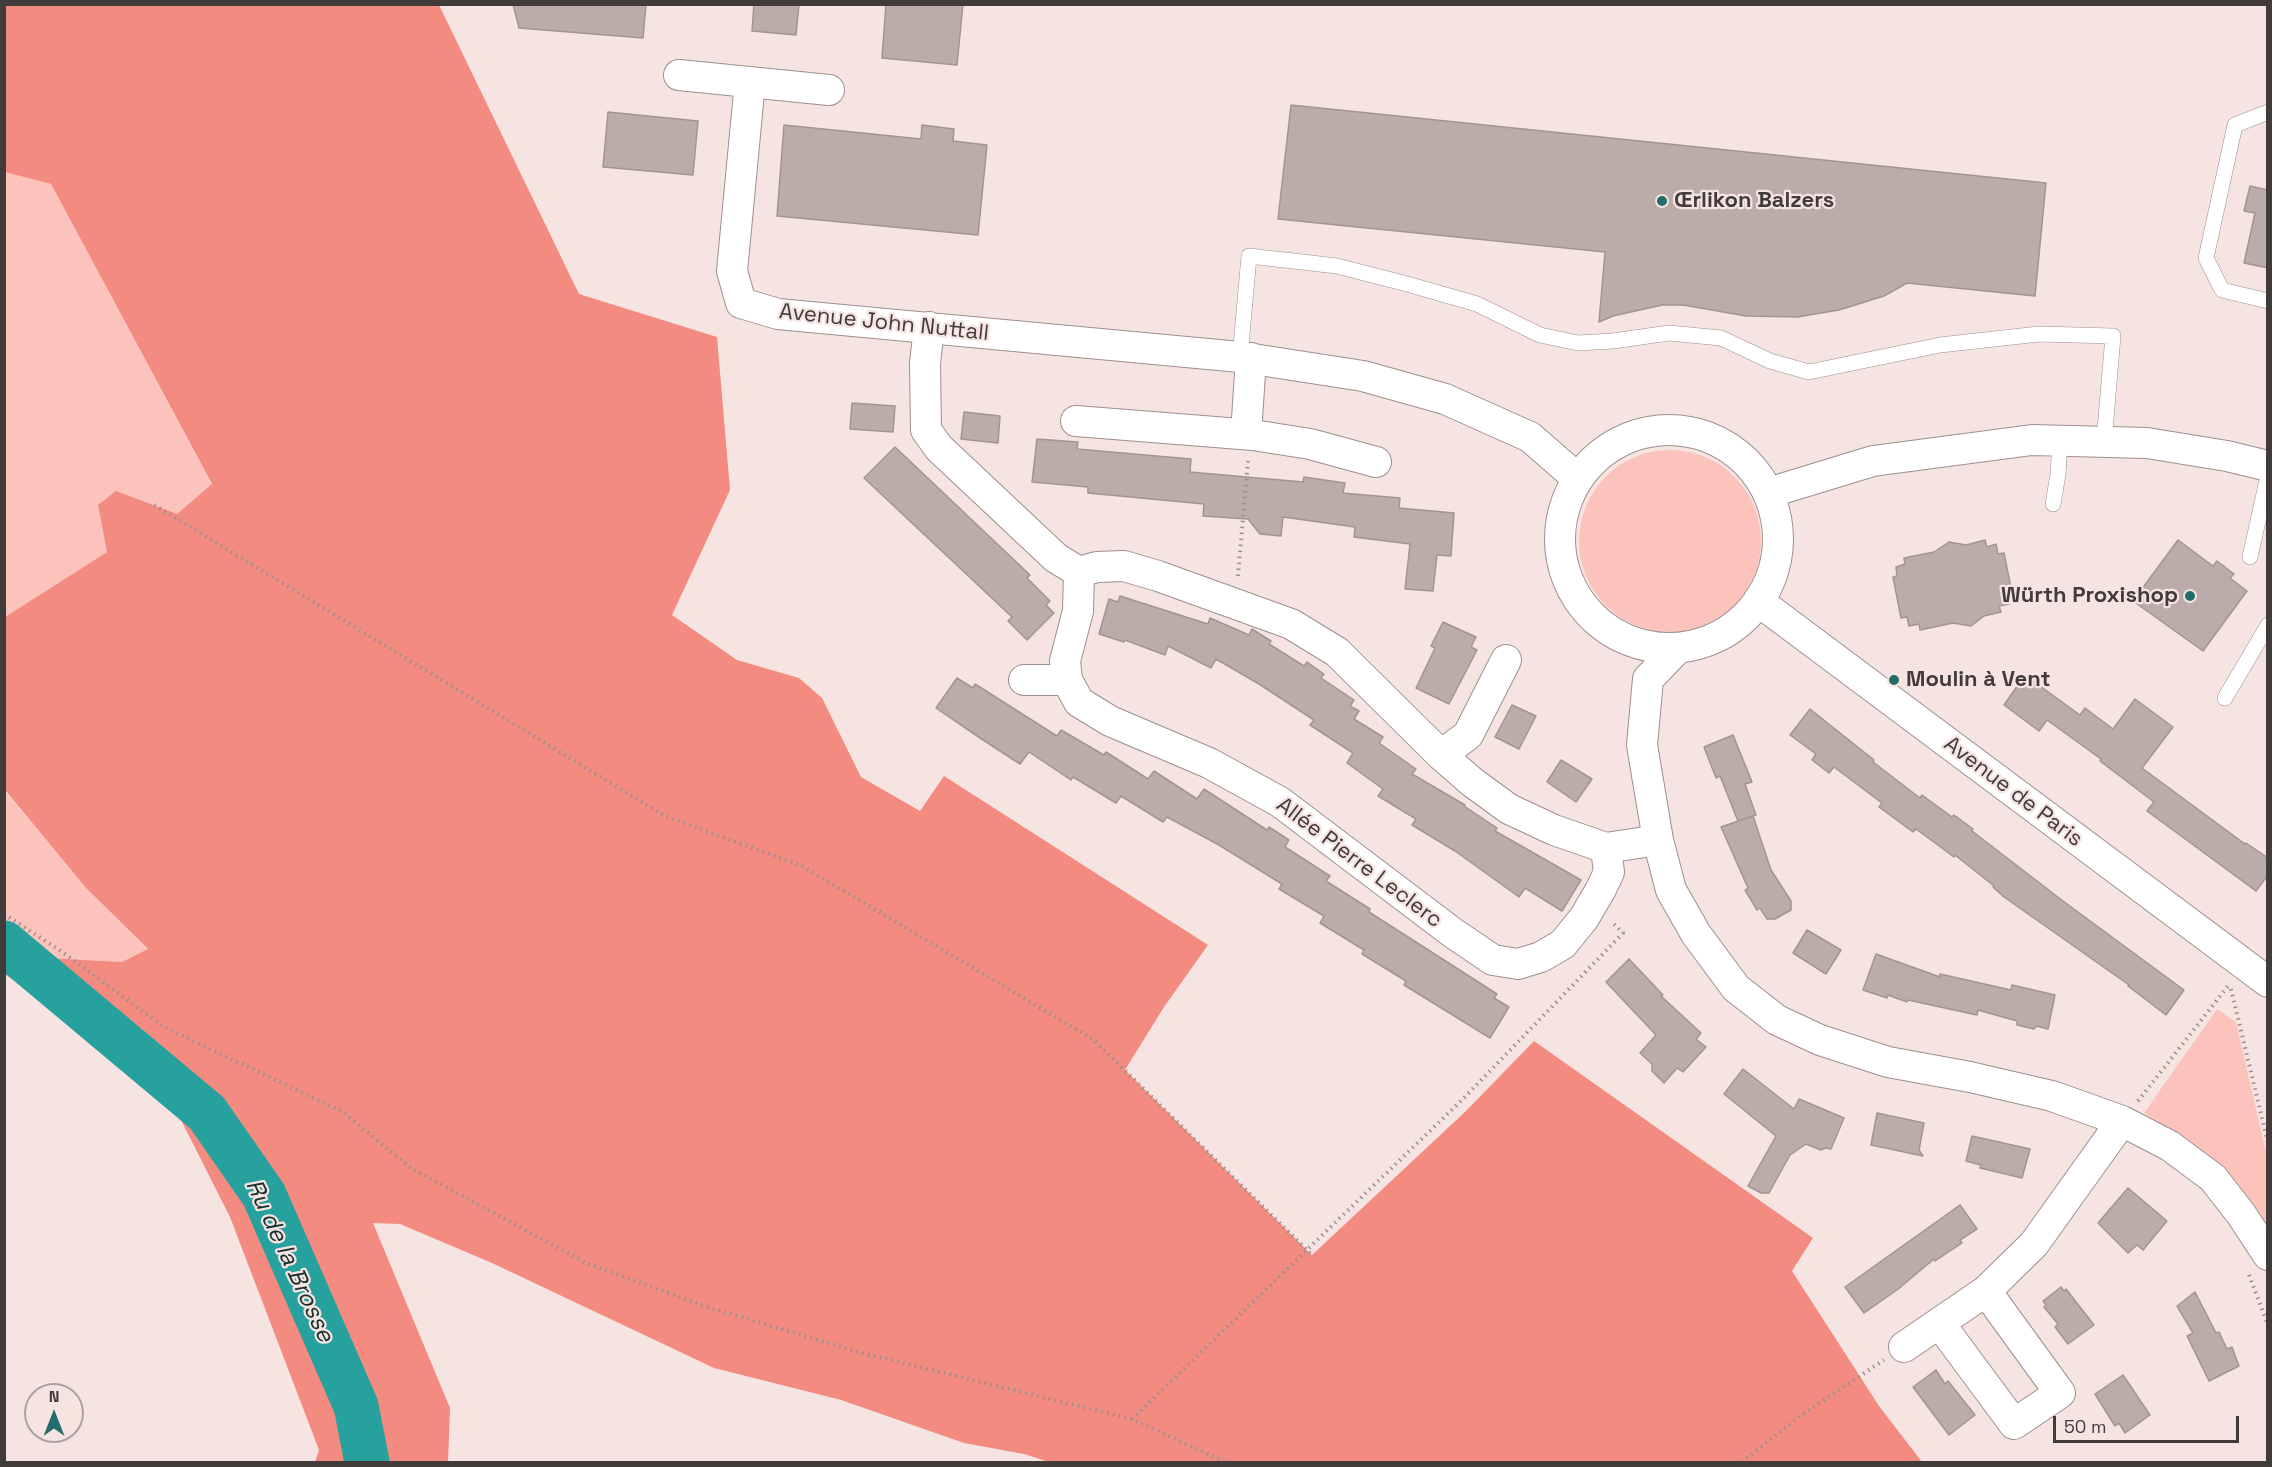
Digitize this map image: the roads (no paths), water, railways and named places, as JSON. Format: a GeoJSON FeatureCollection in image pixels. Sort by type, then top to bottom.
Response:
{"type":"FeatureCollection","features":[{"type":"Feature","properties":{"kind":"street"},"geometry":{"type":"LineString","coordinates":[[679,75],[829,90]]}},
{"type":"Feature","properties":{"kind":"street","name":"Avenue John Nuttall"},"geometry":{"type":"LineString","coordinates":[[750,82],[732,271],[741,303],[778,314],[1246,357],[1363,376],[1444,399],[1530,437],[1577,478]]}},
{"type":"Feature","properties":{"kind":"street"},"geometry":{"type":"LineString","coordinates":[[929,327],[926,363],[926,430],[939,448],[1056,558],[1078,572],[1097,567],[1125,566],[1291,624],[1337,652],[1441,755],[1472,782],[1509,809],[1554,830],[1606,848],[1658,840]]}},
{"type":"Feature","properties":{"kind":"street"},"geometry":{"type":"LineString","coordinates":[[1246,357],[1250,435]]}},
{"type":"Feature","properties":{"kind":"street"},"geometry":{"type":"LineString","coordinates":[[1076,421],[1250,435],[1310,444],[1376,462]]}},
{"type":"Feature","properties":{"kind":"street"},"geometry":{"type":"LineString","coordinates":[[1660,430],[1693,432],[1724,444],[1750,465],[1768,493],[1778,529],[1774,567],[1758,601],[1737,625],[1709,641],[1678,648],[1646,646],[1613,633],[1586,610],[1567,580],[1559,545],[1563,510],[1577,478],[1600,454],[1628,437],[1660,430]]}},
{"type":"Feature","properties":{"kind":"street"},"geometry":{"type":"LineString","coordinates":[[1768,493],[1874,461],[2032,440],[2147,443],[2227,456],[2268,466]]}},
{"type":"Feature","properties":{"kind":"street"},"geometry":{"type":"LineString","coordinates":[[1024,680],[1066,680],[1065,661],[1068,642],[1078,611],[1078,572]]}},
{"type":"Feature","properties":{"kind":"street","name":"Avenue de Paris"},"geometry":{"type":"LineString","coordinates":[[1758,601],[2268,982]]}},
{"type":"Feature","properties":{"kind":"street"},"geometry":{"type":"LineString","coordinates":[[1678,648],[1648,679],[1642,746],[1658,840],[1671,890],[1696,934],[1736,988],[1778,1020],[1820,1040],[1888,1062],[1970,1077],[2052,1096],[2130,1106],[2170,1146],[2213,1178],[2241,1214],[2268,1255]]}},
{"type":"Feature","properties":{"kind":"street"},"geometry":{"type":"LineString","coordinates":[[1441,755],[1468,735],[1506,660]]}},
{"type":"Feature","properties":{"kind":"street","name":"Allée Pierre Leclerc"},"geometry":{"type":"LineString","coordinates":[[1066,680],[1079,702],[1110,721],[1209,763],[1280,802],[1453,933],[1493,960],[1518,964],[1541,957],[1563,944],[1584,918],[1605,881],[1609,872],[1606,848]]}},
{"type":"Feature","properties":{"kind":"street"},"geometry":{"type":"LineString","coordinates":[[1904,1347],[1986,1291],[2034,1244],[2130,1106]]}},
{"type":"Feature","properties":{"kind":"street"},"geometry":{"type":"LineString","coordinates":[[1940,1324],[2014,1424],[2060,1392],[1986,1291]]}},
{"type":"Feature","properties":{"kind":"lane"},"geometry":{"type":"LineString","coordinates":[[2268,112],[2235,125],[2206,258],[2222,290],[2268,301]]}},
{"type":"Feature","properties":{"kind":"lane"},"geometry":{"type":"LineString","coordinates":[[1246,357],[1249,256],[1337,266],[1407,284],[1477,304],[1540,335],[1578,343],[1614,341],[1669,333],[1721,338],[1770,361],[1809,372],[1940,345],[2039,334],[2113,336],[2104,442]]}},
{"type":"Feature","properties":{"kind":"lane"},"geometry":{"type":"LineString","coordinates":[[2053,504],[2060,441]]}},
{"type":"Feature","properties":{"kind":"lane"},"geometry":{"type":"LineString","coordinates":[[2250,557],[2268,477]]}},
{"type":"Feature","properties":{"kind":"lane"},"geometry":{"type":"LineString","coordinates":[[2225,698],[2268,625]]}},
{"type":"Feature","properties":{"kind":"waterway","name":"Ru de la Brosse"},"geometry":{"type":"LineString","coordinates":[[4,943],[207,1113],[264,1195],[356,1406],[367,1462]]}},
{"type":"Feature","properties":{"kind":"place","name":"Œrlikon Balzers"},"geometry":{"type":"Point","coordinates":[1662,201]}},
{"type":"Feature","properties":{"kind":"place","name":"Würth Proxishop"},"geometry":{"type":"Point","coordinates":[2190,596]}},
{"type":"Feature","properties":{"kind":"place","name":"Moulin à Vent"},"geometry":{"type":"Point","coordinates":[1894,680]}}]}
